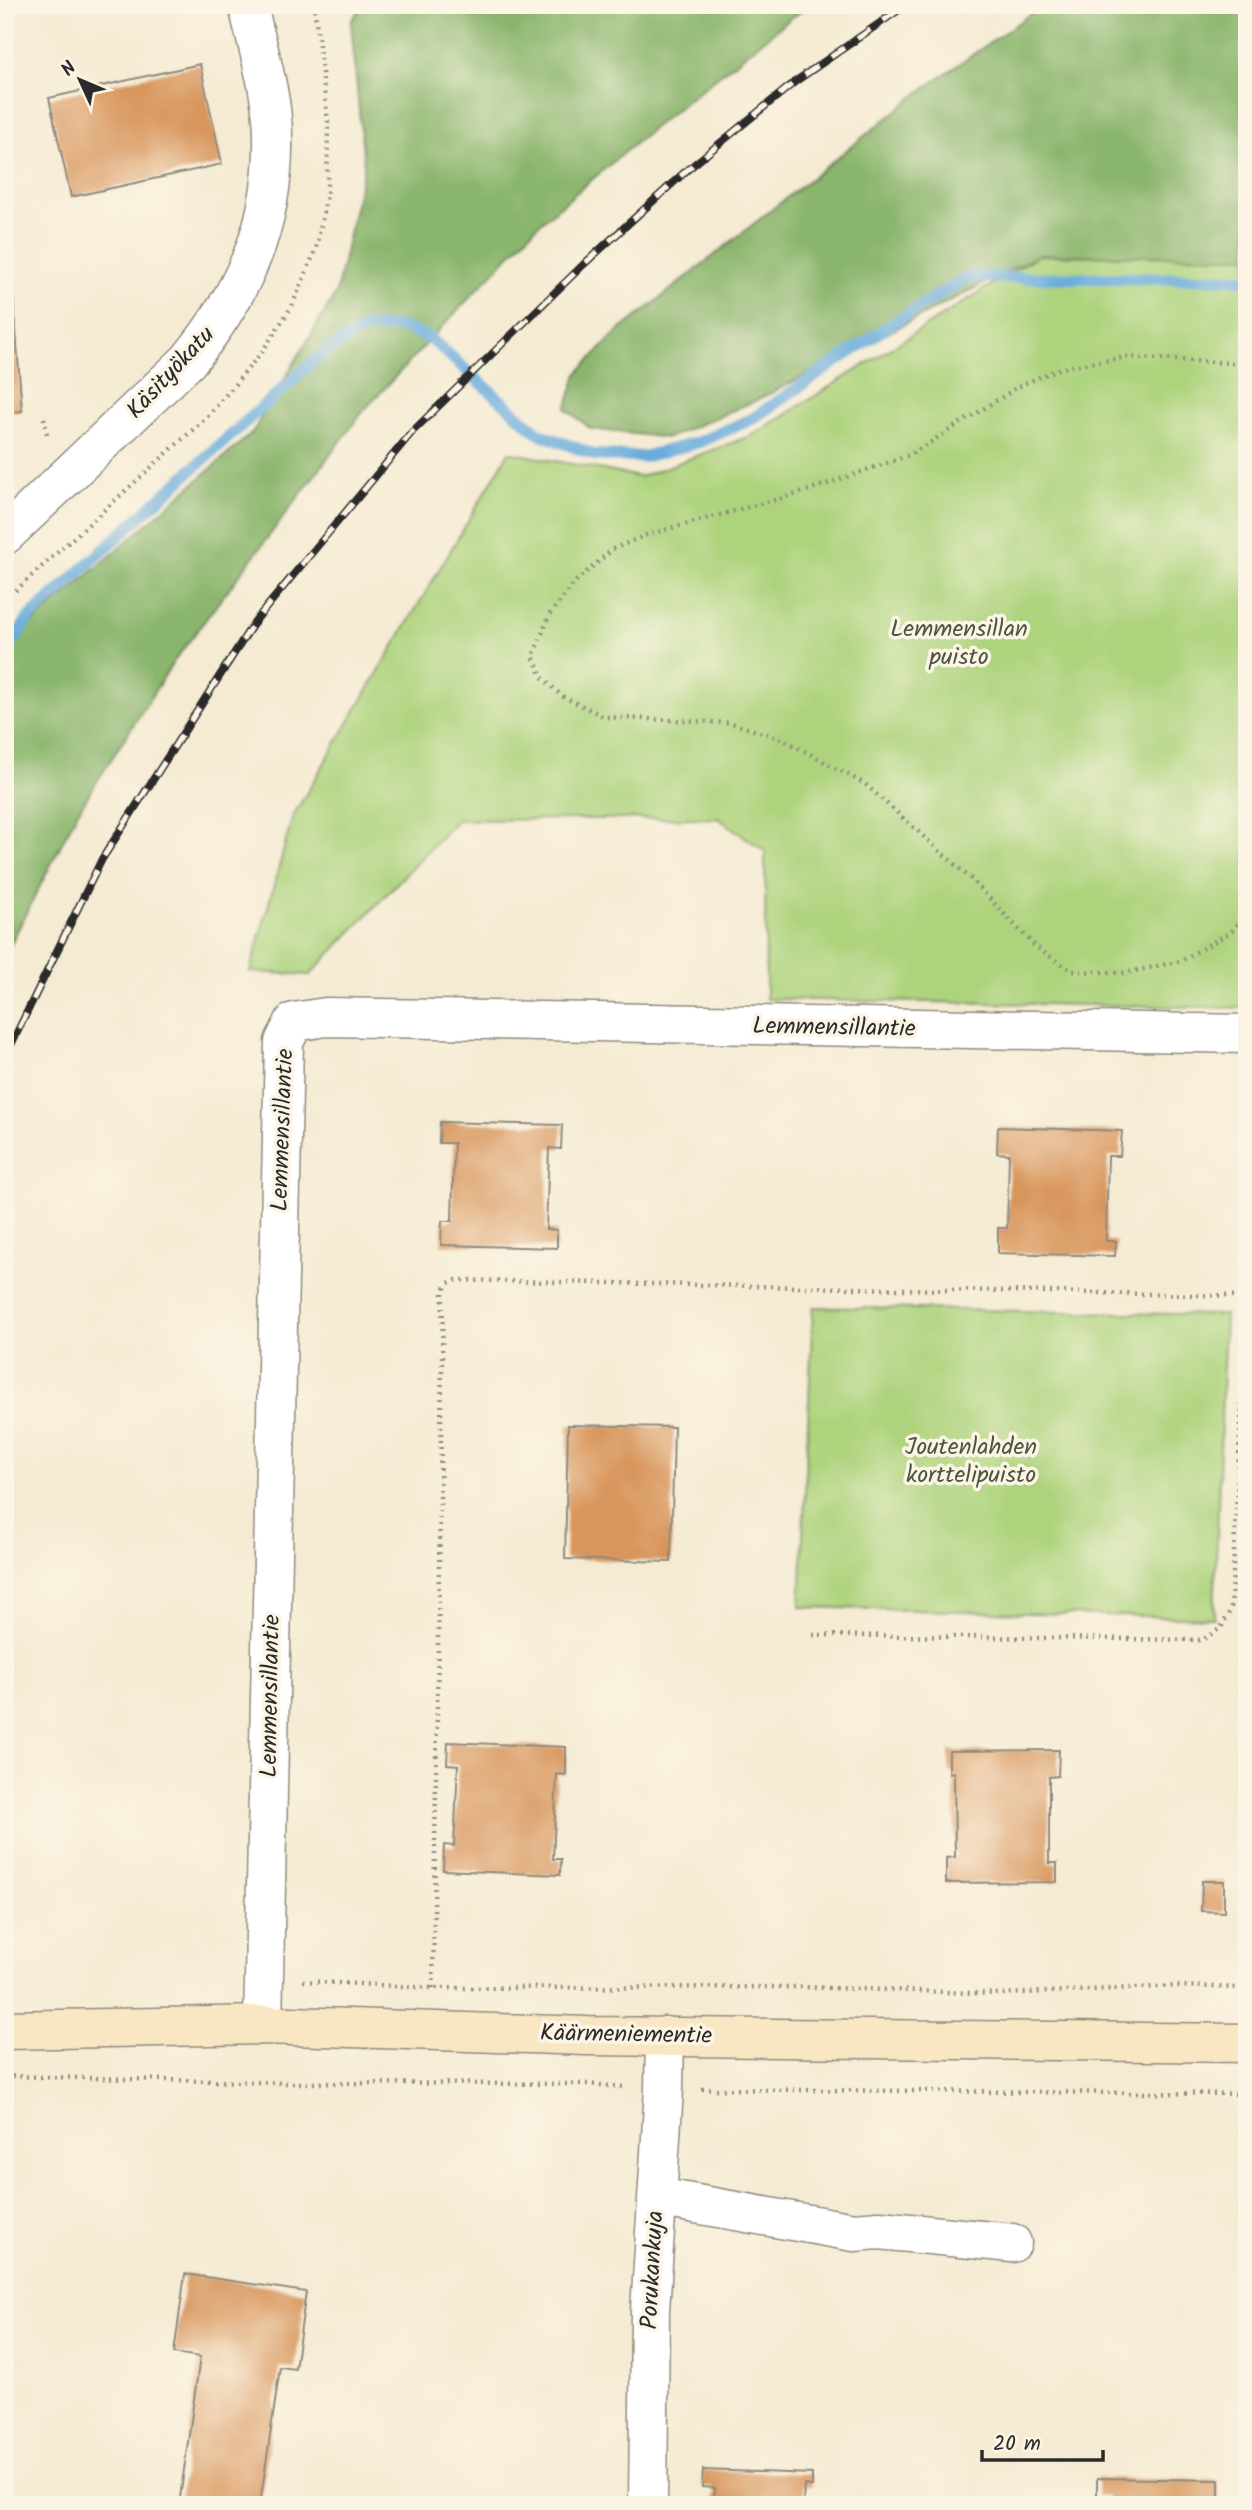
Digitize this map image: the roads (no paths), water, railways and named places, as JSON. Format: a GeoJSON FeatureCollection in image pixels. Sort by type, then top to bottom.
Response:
{"type":"FeatureCollection","features":[{"type":"Feature","properties":{"kind":"street","name":"Käsityökatu"},"geometry":{"type":"LineString","coordinates":[[5,535],[188,361],[213,330],[243,280],[265,221],[274,135],[264,74],[248,5]]}},
{"type":"Feature","properties":{"kind":"street","name":"Lemmensillantie"},"geometry":{"type":"LineString","coordinates":[[263,2025],[284,1042],[294,1022],[326,1017],[1247,1034]]}},
{"type":"Feature","properties":{"kind":"street","name":"Käärmeniementie"},"geometry":{"type":"LineString","coordinates":[[5,2030],[263,2025],[587,2036],[1247,2043]]}},
{"type":"Feature","properties":{"kind":"street","name":"Porukankuja"},"geometry":{"type":"LineString","coordinates":[[648,2505],[650,2311],[665,2036]]}},
{"type":"Feature","properties":{"kind":"street"},"geometry":{"type":"LineString","coordinates":[[657,2197],[854,2232],[879,2230],[1012,2243]]}},
{"type":"Feature","properties":{"kind":"waterway"},"geometry":{"type":"LineString","coordinates":[[5,653],[29,618],[157,501],[325,351],[367,327],[402,327],[431,339],[538,433],[594,455],[643,457],[699,442],[752,419],[893,323],[968,277],[1247,279]]}},
{"type":"Feature","properties":{"kind":"railway"},"geometry":{"type":"LineString","coordinates":[[5,1057],[102,859],[255,621],[413,431],[583,265],[686,171],[796,81],[906,5]]}},
{"type":"Feature","properties":{"kind":"park label","name":"Lemmensillan puisto"},"geometry":{"type":"Point","coordinates":[959,643]}},
{"type":"Feature","properties":{"kind":"park label","name":"Joutenlahden korttelipuisto"},"geometry":{"type":"Point","coordinates":[971,1461]}}]}
